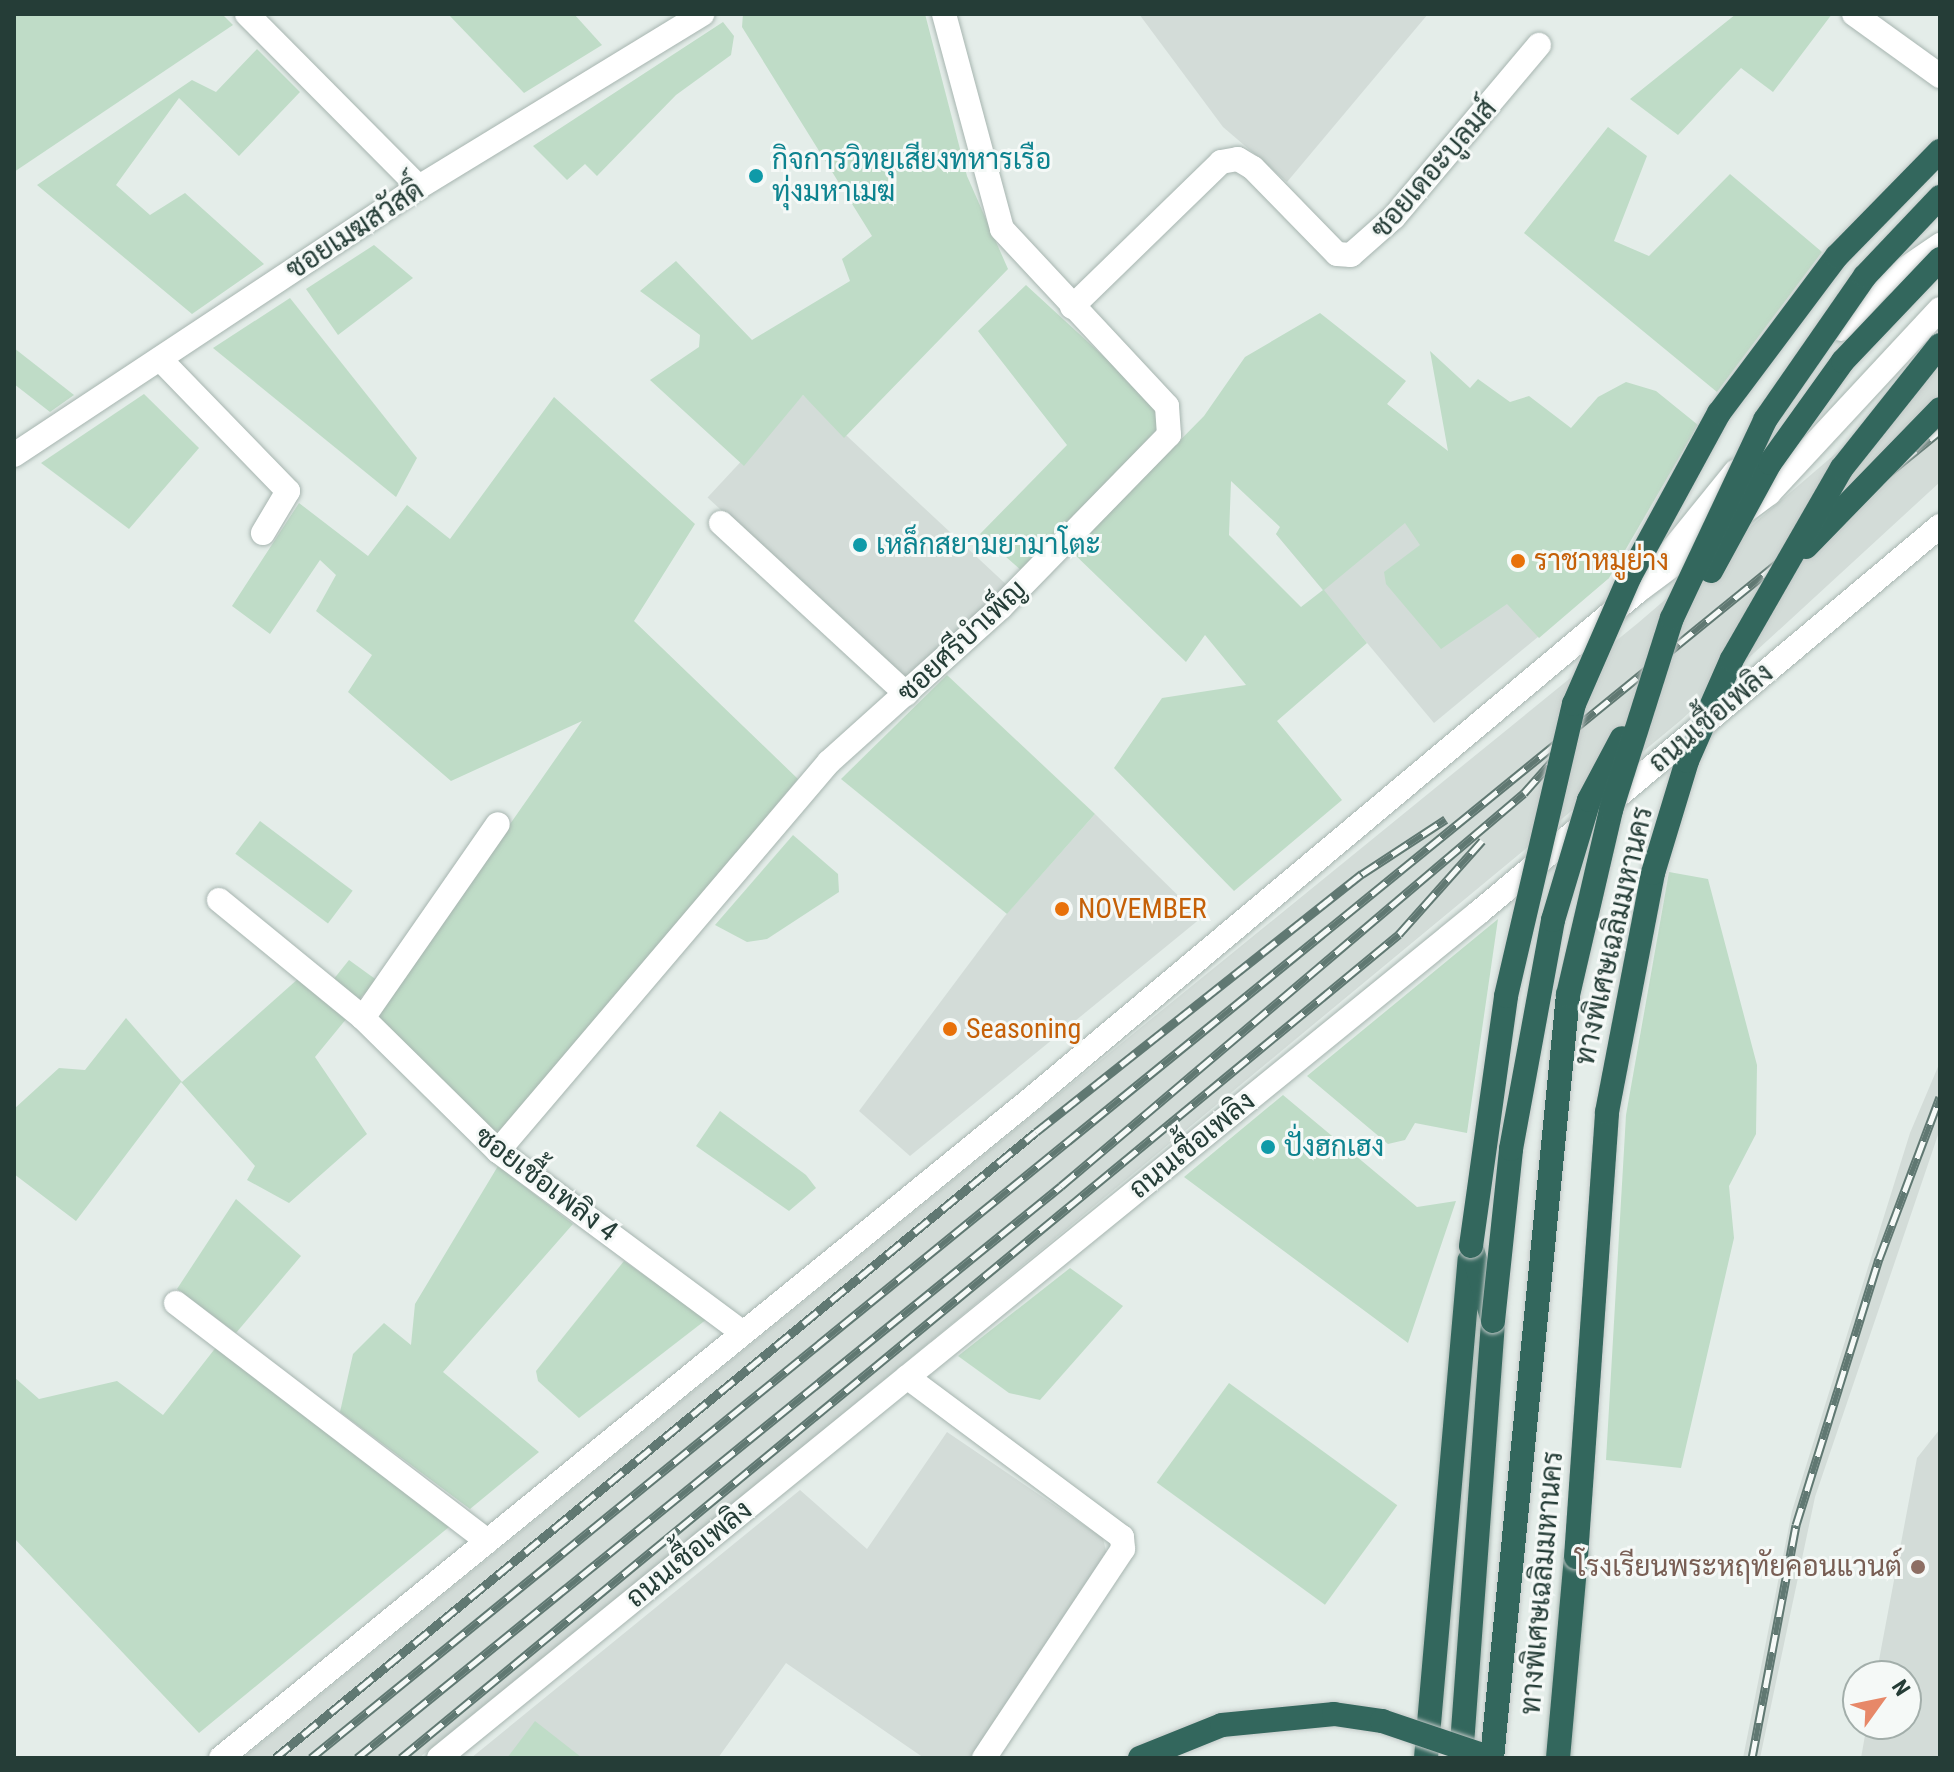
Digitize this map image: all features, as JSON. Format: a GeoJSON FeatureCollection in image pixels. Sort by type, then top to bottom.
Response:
{"type":"FeatureCollection","features":[{"type":"Feature","properties":{"kind":"highway"},"geometry":{"type":"LineString","coordinates":[[1426,1758],[1471,1246],[1506,996],[1574,704],[1630,576],[1719,413],[1837,256],[1940,151]]}},
{"type":"Feature","properties":{"kind":"highway","name":"ทางพิเศษเฉลิมมหานคร"},"geometry":{"type":"LineString","coordinates":[[1492,1758],[1568,995],[1611,810],[1672,618],[1765,420],[1865,276],[1940,197]]}},
{"type":"Feature","properties":{"kind":"highway","name":"ทางพิเศษเฉลิมมหานคร"},"geometry":{"type":"LineString","coordinates":[[1461,1758],[1493,1321],[1531,1033],[1553,920],[1589,800],[1770,463],[1843,361],[1940,259]]}},
{"type":"Feature","properties":{"kind":"highway","name":"ทางพิเศษเฉลิมมหานคร"},"geometry":{"type":"LineString","coordinates":[[1558,1758],[1607,1112],[1622,1008],[1687,761],[1780,575],[1842,468],[1940,345]]}},
{"type":"Feature","properties":{"kind":"highway"},"geometry":{"type":"LineString","coordinates":[[1780,575],[1940,409]]}},
{"type":"Feature","properties":{"kind":"highway"},"geometry":{"type":"LineString","coordinates":[[1471,1246],[1493,1321]]}},
{"type":"Feature","properties":{"kind":"highway"},"geometry":{"type":"LineString","coordinates":[[1140,1758],[1222,1725],[1334,1714],[1394,1724],[1492,1758]]}},
{"type":"Feature","properties":{"kind":"street"},"geometry":{"type":"LineString","coordinates":[[247,14],[419,187]]}},
{"type":"Feature","properties":{"kind":"street","name":"ซอยเมฆสวัสดิ์"},"geometry":{"type":"LineString","coordinates":[[14,455],[419,187],[702,14]]}},
{"type":"Feature","properties":{"kind":"street"},"geometry":{"type":"LineString","coordinates":[[1854,14],[1940,76]]}},
{"type":"Feature","properties":{"kind":"street","name":"ซอยศรีบำเพ็ญ"},"geometry":{"type":"LineString","coordinates":[[498,1151],[829,762],[906,694],[1169,435],[1167,406],[1002,229],[952,18]]}},
{"type":"Feature","properties":{"kind":"street","name":"ซอยเดอะบูลมส์"},"geometry":{"type":"LineString","coordinates":[[1072,307],[1230,160],[1253,168],[1337,254],[1351,255],[1394,217],[1539,45]]}},
{"type":"Feature","properties":{"kind":"street"},"geometry":{"type":"LineString","coordinates":[[1639,590],[1751,454],[1855,309],[1940,245]]}},
{"type":"Feature","properties":{"kind":"street"},"geometry":{"type":"LineString","coordinates":[[221,1758],[743,1333],[1639,590],[1769,493],[1940,309]]}},
{"type":"Feature","properties":{"kind":"street"},"geometry":{"type":"LineString","coordinates":[[160,359],[288,491],[263,533]]}},
{"type":"Feature","properties":{"kind":"street"},"geometry":{"type":"LineString","coordinates":[[721,523],[906,694]]}},
{"type":"Feature","properties":{"kind":"street","name":"ถนนเชื้อเพลิง"},"geometry":{"type":"LineString","coordinates":[[439,1758],[907,1377],[1940,526]]}},
{"type":"Feature","properties":{"kind":"street"},"geometry":{"type":"LineString","coordinates":[[363,1018],[498,824]]}},
{"type":"Feature","properties":{"kind":"street","name":"ซอยเชื้อเพลิง 4"},"geometry":{"type":"LineString","coordinates":[[219,900],[363,1018],[498,1151],[743,1333]]}},
{"type":"Feature","properties":{"kind":"street"},"geometry":{"type":"LineString","coordinates":[[176,1303],[487,1541]]}},
{"type":"Feature","properties":{"kind":"street"},"geometry":{"type":"LineString","coordinates":[[907,1377],[1122,1537],[1123,1549],[984,1758]]}},
{"type":"Feature","properties":{"kind":"shaded area"},"geometry":{"type":"Polygon","coordinates":[[[1139,14],[1428,14],[1287,182],[1223,127],[1139,14]]]}},
{"type":"Feature","properties":{"kind":"shaded area"},"geometry":{"type":"Polygon","coordinates":[[[1940,364],[1940,482],[1680,721],[826,1428],[419,1758],[243,1758],[1638,623],[1940,364]]]}},
{"type":"Feature","properties":{"kind":"shaded area","name":"เหล็กสยามยามาโตะ"},"geometry":{"type":"Polygon","coordinates":[[[803,395],[1009,587],[914,690],[708,497],[803,395]]]}},
{"type":"Feature","properties":{"kind":"shaded area"},"geometry":{"type":"Polygon","coordinates":[[[1387,404],[1609,578],[1434,723],[1276,534],[1387,404]]]}},
{"type":"Feature","properties":{"kind":"shaded area"},"geometry":{"type":"Polygon","coordinates":[[[1095,814],[1201,918],[910,1156],[859,1111],[1004,917],[1095,814]]]}},
{"type":"Feature","properties":{"kind":"shaded area"},"geometry":{"type":"Polygon","coordinates":[[[1940,1062],[1940,1129],[1815,1497],[1760,1758],[1743,1758],[1792,1511],[1910,1133],[1940,1062]]]}},
{"type":"Feature","properties":{"kind":"shaded area","name":"โรงเรียนพระหฤทัยคอนแวนต์"},"geometry":{"type":"Polygon","coordinates":[[[1940,1429],[1940,1758],[1861,1758],[1864,1740],[1922,1740],[1922,1660],[1879,1660],[1917,1458],[1940,1429]]]}},
{"type":"Feature","properties":{"kind":"shaded area"},"geometry":{"type":"Polygon","coordinates":[[[947,1432],[1103,1538],[1107,1556],[971,1758],[924,1758],[786,1663],[718,1758],[471,1758],[800,1490],[867,1549],[947,1432]]]}},
{"type":"Feature","properties":{"kind":"green space"},"geometry":{"type":"Polygon","coordinates":[[[14,14],[222,14],[233,25],[14,172],[14,14]]]}},
{"type":"Feature","properties":{"kind":"green space"},"geometry":{"type":"Polygon","coordinates":[[[448,14],[574,14],[602,45],[524,93],[448,14]]]}},
{"type":"Feature","properties":{"kind":"green space"},"geometry":{"type":"Polygon","coordinates":[[[743,14],[925,14],[967,176],[1008,269],[844,438],[803,395],[744,466],[650,380],[699,347],[700,335],[640,291],[676,261],[752,340],[850,281],[842,259],[872,236],[742,27],[743,14]]]}},
{"type":"Feature","properties":{"kind":"green space"},"geometry":{"type":"Polygon","coordinates":[[[1736,14],[1832,14],[1773,92],[1741,68],[1678,135],[1630,99],[1736,14]]]}},
{"type":"Feature","properties":{"kind":"green space"},"geometry":{"type":"Polygon","coordinates":[[[723,22],[734,36],[731,55],[676,95],[597,176],[585,164],[567,180],[533,146],[723,22]]]}},
{"type":"Feature","properties":{"kind":"green space"},"geometry":{"type":"Polygon","coordinates":[[[257,49],[300,92],[239,156],[179,98],[116,185],[150,215],[185,193],[264,264],[192,314],[37,185],[192,80],[216,92],[257,49]]]}},
{"type":"Feature","properties":{"kind":"green space"},"geometry":{"type":"Polygon","coordinates":[[[1608,127],[1647,156],[1614,241],[1649,256],[1730,174],[1822,252],[1717,392],[1524,233],[1608,127]]]}},
{"type":"Feature","properties":{"kind":"green space"},"geometry":{"type":"Polygon","coordinates":[[[374,245],[413,278],[338,335],[306,289],[374,245]]]}},
{"type":"Feature","properties":{"kind":"green space"},"geometry":{"type":"Polygon","coordinates":[[[1026,285],[1151,400],[1161,425],[1023,572],[980,534],[1067,445],[978,331],[1026,285]]]}},
{"type":"Feature","properties":{"kind":"green space"},"geometry":{"type":"Polygon","coordinates":[[[290,298],[417,458],[396,497],[213,348],[290,298]]]}},
{"type":"Feature","properties":{"kind":"green space"},"geometry":{"type":"Polygon","coordinates":[[[1320,313],[1406,381],[1387,404],[1448,451],[1430,351],[1470,388],[1478,379],[1510,402],[1529,396],[1571,428],[1598,397],[1626,382],[1656,391],[1698,425],[1609,578],[1539,638],[1507,604],[1441,649],[1386,584],[1384,572],[1420,545],[1405,523],[1324,590],[1367,643],[1277,721],[1342,800],[1234,891],[1114,768],[1162,698],[1246,685],[1205,635],[1186,662],[1071,551],[1204,416],[1245,357],[1320,313]],[[1231,481],[1229,535],[1301,607],[1323,590],[1276,534],[1280,527],[1231,481]]]}},
{"type":"Feature","properties":{"kind":"green space"},"geometry":{"type":"Polygon","coordinates":[[[14,348],[74,395],[50,412],[14,384],[14,348]]]}},
{"type":"Feature","properties":{"kind":"green space"},"geometry":{"type":"Polygon","coordinates":[[[144,394],[199,448],[129,529],[41,463],[144,394]]]}},
{"type":"Feature","properties":{"kind":"green space"},"geometry":{"type":"Polygon","coordinates":[[[554,397],[695,524],[634,621],[798,779],[496,1140],[377,1024],[383,1006],[582,721],[451,781],[348,692],[372,655],[316,611],[336,575],[320,560],[270,634],[232,606],[299,503],[368,556],[407,505],[450,539],[554,397]]]}},
{"type":"Feature","properties":{"kind":"green space"},"geometry":{"type":"Polygon","coordinates":[[[947,675],[1095,814],[1007,914],[841,779],[947,675]]]}},
{"type":"Feature","properties":{"kind":"green space"},"geometry":{"type":"Polygon","coordinates":[[[260,821],[353,891],[328,924],[235,854],[260,821]]]}},
{"type":"Feature","properties":{"kind":"green space"},"geometry":{"type":"Polygon","coordinates":[[[793,835],[838,874],[839,892],[767,939],[747,942],[715,925],[793,835]]]}},
{"type":"Feature","properties":{"kind":"green space"},"geometry":{"type":"Polygon","coordinates":[[[1669,872],[1708,879],[1757,1065],[1756,1134],[1729,1186],[1734,1238],[1681,1468],[1606,1460],[1626,1115],[1669,872]]]}},
{"type":"Feature","properties":{"kind":"green space"},"geometry":{"type":"Polygon","coordinates":[[[1498,919],[1467,1133],[1415,1123],[1405,1140],[1388,1144],[1307,1076],[1498,919]]]}},
{"type":"Feature","properties":{"kind":"green space"},"geometry":{"type":"Polygon","coordinates":[[[349,960],[378,981],[358,1000],[333,980],[349,960]]]}},
{"type":"Feature","properties":{"kind":"green space"},"geometry":{"type":"Polygon","coordinates":[[[299,978],[347,1018],[315,1057],[367,1134],[289,1203],[247,1180],[255,1166],[181,1082],[76,1221],[14,1174],[14,1109],[59,1068],[85,1070],[126,1018],[182,1082],[299,978]]]}},
{"type":"Feature","properties":{"kind":"green space"},"geometry":{"type":"Polygon","coordinates":[[[1283,1095],[1417,1207],[1456,1201],[1408,1343],[1184,1177],[1283,1095]]]}},
{"type":"Feature","properties":{"kind":"green space"},"geometry":{"type":"Polygon","coordinates":[[[720,1111],[806,1175],[816,1188],[789,1211],[696,1146],[720,1111]]]}},
{"type":"Feature","properties":{"kind":"green space"},"geometry":{"type":"Polygon","coordinates":[[[498,1166],[573,1224],[443,1372],[539,1452],[470,1509],[340,1412],[353,1354],[384,1323],[411,1345],[415,1304],[498,1166]]]}},
{"type":"Feature","properties":{"kind":"green space"},"geometry":{"type":"Polygon","coordinates":[[[236,1199],[301,1256],[236,1333],[177,1289],[236,1199]]]}},
{"type":"Feature","properties":{"kind":"green space"},"geometry":{"type":"Polygon","coordinates":[[[624,1261],[707,1319],[579,1418],[538,1381],[536,1371],[624,1261]]]}},
{"type":"Feature","properties":{"kind":"green space"},"geometry":{"type":"Polygon","coordinates":[[[1070,1268],[1123,1306],[1040,1400],[1009,1393],[958,1356],[1070,1268]]]}},
{"type":"Feature","properties":{"kind":"green space"},"geometry":{"type":"Polygon","coordinates":[[[217,1346],[455,1522],[199,1733],[14,1538],[14,1377],[39,1399],[117,1381],[163,1415],[217,1346]]]}},
{"type":"Feature","properties":{"kind":"green space"},"geometry":{"type":"Polygon","coordinates":[[[1229,1383],[1397,1505],[1325,1605],[1157,1483],[1229,1383]]]}},
{"type":"Feature","properties":{"kind":"green space"},"geometry":{"type":"Polygon","coordinates":[[[535,1721],[581,1757],[507,1758],[535,1721]]]}},
{"type":"Feature","properties":{"kind":"railway"},"geometry":{"type":"LineString","coordinates":[[311,1758],[1940,431]]}},
{"type":"Feature","properties":{"kind":"railway"},"geometry":{"type":"LineString","coordinates":[[357,1758],[1061,1186],[1524,793],[1563,749]]}},
{"type":"Feature","properties":{"kind":"railway"},"geometry":{"type":"LineString","coordinates":[[275,1758],[1036,1132],[1362,874],[1446,819]]}},
{"type":"Feature","properties":{"kind":"railway"},"geometry":{"type":"LineString","coordinates":[[401,1758],[1399,934],[1482,841]]}},
{"type":"Feature","properties":{"kind":"railway"},"geometry":{"type":"LineString","coordinates":[[1752,1758],[1796,1525],[1879,1259],[1940,1097]]}},
{"type":"Feature","properties":{"kind":"place","name":"กิจการวิทยุเสียงทหารเรือ ทุ่งมหาเมฆ"},"geometry":{"type":"Point","coordinates":[756,176]}},
{"type":"Feature","properties":{"kind":"place","name":"เหล็กสยามยามาโตะ"},"geometry":{"type":"Point","coordinates":[860,545]}},
{"type":"Feature","properties":{"kind":"place","name":"ราชาหมูย่าง"},"geometry":{"type":"Point","coordinates":[1518,561]}},
{"type":"Feature","properties":{"kind":"place","name":"NOVEMBER"},"geometry":{"type":"Point","coordinates":[1062,909]}},
{"type":"Feature","properties":{"kind":"place","name":"Seasoning"},"geometry":{"type":"Point","coordinates":[950,1029]}},
{"type":"Feature","properties":{"kind":"place","name":"ปั่งฮกเฮง"},"geometry":{"type":"Point","coordinates":[1268,1147]}},
{"type":"Feature","properties":{"kind":"place","name":"โรงเรียนพระหฤทัยคอนแวนต์"},"geometry":{"type":"Point","coordinates":[1918,1567]}}]}
